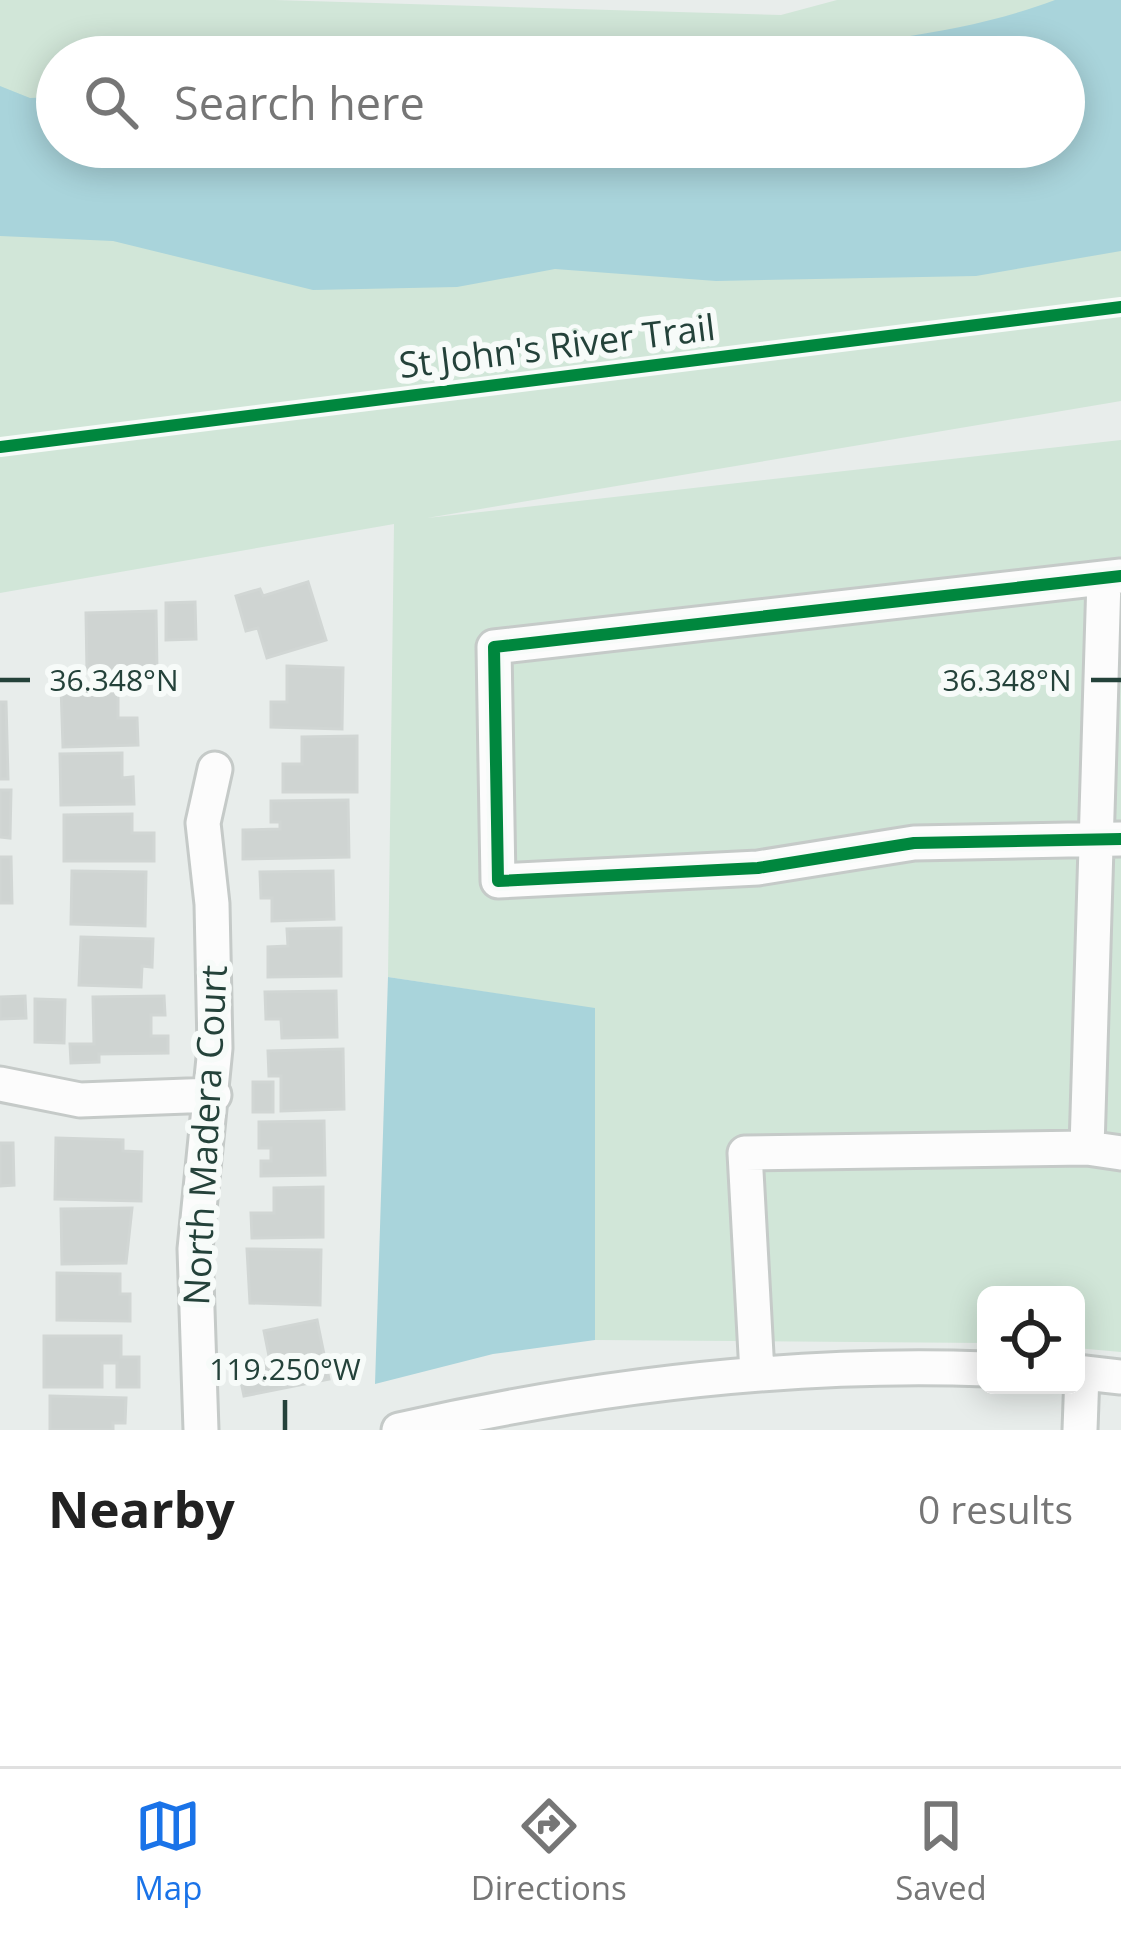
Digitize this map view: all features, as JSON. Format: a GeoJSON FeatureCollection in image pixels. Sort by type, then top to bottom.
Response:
{"type":"FeatureCollection","features":[{"type":"Feature","properties":{"kind":"street"},"geometry":{"type":"LineString","coordinates":[[757,1373],[745,1153],[1104,1150],[1109,838],[1113,577],[494,647],[498,881],[758,868],[914,843],[1109,838]]}},
{"type":"Feature","properties":{"kind":"street","name":"North Madera Court"},"geometry":{"type":"LineString","coordinates":[[201,1430],[195,1250],[214,1095],[214,967],[203,823],[215,769]]}},
{"type":"Feature","properties":{"kind":"street"},"geometry":{"type":"LineString","coordinates":[[0,1084],[80,1100],[214,1095]]}},
{"type":"Feature","properties":{"kind":"street"},"geometry":{"type":"LineString","coordinates":[[399,1430],[544,1398],[757,1373],[875,1365],[977,1369]]}},
{"type":"Feature","properties":{"kind":"street"},"geometry":{"type":"LineString","coordinates":[[1085,1373],[1121,1377]]}},
{"type":"Feature","properties":{"kind":"street"},"geometry":{"type":"LineString","coordinates":[[1079,1394],[1080,1430]]}},
{"type":"Feature","properties":{"kind":"green space"},"geometry":{"type":"Polygon","coordinates":[[[0,0],[275,0],[781,15],[837,0],[1121,0],[1121,401],[427,518],[1121,440],[1121,1352],[1085,1349],[1085,1286],[977,1286],[977,1343],[595,1340],[595,1009],[388,977],[394,524],[0,593],[0,0]]]}},
{"type":"Feature","properties":{"kind":"water"},"geometry":{"type":"Polygon","coordinates":[[[1055,0],[1121,0],[1121,251],[976,276],[716,281],[555,269],[457,287],[313,290],[113,241],[0,236],[0,86],[36,98],[36,168],[1085,168],[1085,36],[905,36],[999,18],[1055,0]]]}},
{"type":"Feature","properties":{"kind":"water"},"geometry":{"type":"Polygon","coordinates":[[[388,977],[595,1008],[595,1340],[493,1354],[375,1384],[388,977]]]}},
{"type":"Feature","properties":{"kind":"building"},"geometry":{"type":"Polygon","coordinates":[[[308,582],[326,640],[267,658],[258,628],[246,631],[236,596],[260,589],[263,596],[308,582]]]}},
{"type":"Feature","properties":{"kind":"building"},"geometry":{"type":"Polygon","coordinates":[[[195,602],[196,639],[166,640],[166,603],[195,602]]]}},
{"type":"Feature","properties":{"kind":"building"},"geometry":{"type":"Polygon","coordinates":[[[156,611],[157,670],[87,671],[86,613],[156,611]]]}},
{"type":"Feature","properties":{"kind":"building"},"geometry":{"type":"Polygon","coordinates":[[[287,666],[343,668],[342,729],[271,727],[271,702],[287,702],[287,666]]]}},
{"type":"Feature","properties":{"kind":"building"},"geometry":{"type":"Polygon","coordinates":[[[118,685],[118,718],[137,718],[138,745],[63,747],[61,686],[118,685]]]}},
{"type":"Feature","properties":{"kind":"building"},"geometry":{"type":"Polygon","coordinates":[[[0,702],[6,702],[8,779],[0,779],[0,702]]]}},
{"type":"Feature","properties":{"kind":"building"},"geometry":{"type":"Polygon","coordinates":[[[357,736],[357,792],[283,792],[283,764],[302,764],[302,737],[357,736]]]}},
{"type":"Feature","properties":{"kind":"building"},"geometry":{"type":"Polygon","coordinates":[[[122,753],[122,778],[133,777],[134,804],[61,805],[60,754],[122,753]]]}},
{"type":"Feature","properties":{"kind":"building"},"geometry":{"type":"Polygon","coordinates":[[[0,790],[11,790],[10,838],[0,837],[0,790]]]}},
{"type":"Feature","properties":{"kind":"building"},"geometry":{"type":"Polygon","coordinates":[[[348,800],[349,857],[243,859],[243,830],[280,829],[280,822],[271,822],[271,801],[348,800]]]}},
{"type":"Feature","properties":{"kind":"building"},"geometry":{"type":"Polygon","coordinates":[[[132,814],[132,833],[154,833],[154,861],[64,861],[64,815],[132,814]]]}},
{"type":"Feature","properties":{"kind":"building"},"geometry":{"type":"Polygon","coordinates":[[[0,857],[11,857],[12,903],[0,903],[0,857]]]}},
{"type":"Feature","properties":{"kind":"building"},"geometry":{"type":"Polygon","coordinates":[[[72,871],[146,872],[145,926],[71,924],[72,871]]]}},
{"type":"Feature","properties":{"kind":"building"},"geometry":{"type":"Polygon","coordinates":[[[333,871],[334,919],[272,921],[272,898],[261,898],[260,872],[333,871]]]}},
{"type":"Feature","properties":{"kind":"building"},"geometry":{"type":"Polygon","coordinates":[[[341,928],[341,976],[268,977],[268,947],[288,946],[287,929],[341,928]]]}},
{"type":"Feature","properties":{"kind":"building"},"geometry":{"type":"Polygon","coordinates":[[[81,937],[153,939],[152,967],[142,966],[141,987],[79,985],[81,937]]]}},
{"type":"Feature","properties":{"kind":"building"},"geometry":{"type":"Polygon","coordinates":[[[336,991],[337,1037],[282,1038],[281,1019],[266,1019],[265,992],[336,991]]]}},
{"type":"Feature","properties":{"kind":"building"},"geometry":{"type":"Polygon","coordinates":[[[25,996],[26,1018],[0,1019],[0,997],[25,996]]]}},
{"type":"Feature","properties":{"kind":"building"},"geometry":{"type":"Polygon","coordinates":[[[164,996],[165,1015],[151,1015],[151,1036],[168,1036],[168,1053],[99,1054],[99,1062],[71,1063],[70,1044],[94,1044],[93,997],[164,996]]]}},
{"type":"Feature","properties":{"kind":"building"},"geometry":{"type":"Polygon","coordinates":[[[35,999],[65,1000],[64,1043],[35,1042],[35,999]]]}},
{"type":"Feature","properties":{"kind":"building"},"geometry":{"type":"Polygon","coordinates":[[[343,1049],[344,1109],[281,1111],[281,1076],[269,1076],[268,1051],[343,1049]]]}},
{"type":"Feature","properties":{"kind":"building"},"geometry":{"type":"Polygon","coordinates":[[[253,1082],[273,1082],[273,1112],[253,1112],[253,1082]]]}},
{"type":"Feature","properties":{"kind":"building"},"geometry":{"type":"Polygon","coordinates":[[[324,1121],[325,1175],[261,1176],[261,1161],[271,1161],[271,1148],[259,1148],[259,1122],[324,1121]]]}},
{"type":"Feature","properties":{"kind":"building"},"geometry":{"type":"Polygon","coordinates":[[[56,1138],[123,1140],[123,1151],[142,1152],[141,1201],[55,1199],[56,1138]]]}},
{"type":"Feature","properties":{"kind":"building"},"geometry":{"type":"Polygon","coordinates":[[[0,1143],[13,1143],[14,1185],[0,1186],[0,1143]]]}},
{"type":"Feature","properties":{"kind":"building"},"geometry":{"type":"Polygon","coordinates":[[[323,1187],[323,1237],[252,1238],[251,1213],[274,1213],[274,1188],[323,1187]]]}},
{"type":"Feature","properties":{"kind":"building"},"geometry":{"type":"Polygon","coordinates":[[[132,1208],[126,1263],[62,1264],[61,1209],[132,1208]]]}},
{"type":"Feature","properties":{"kind":"building"},"geometry":{"type":"Polygon","coordinates":[[[247,1249],[321,1250],[320,1305],[250,1303],[247,1249]]]}},
{"type":"Feature","properties":{"kind":"building"},"geometry":{"type":"Polygon","coordinates":[[[57,1273],[120,1274],[120,1294],[130,1294],[130,1321],[57,1320],[57,1273]]]}},
{"type":"Feature","properties":{"kind":"building"},"geometry":{"type":"Polygon","coordinates":[[[317,1320],[329,1379],[244,1396],[238,1367],[270,1361],[264,1331],[317,1320]]]}},
{"type":"Feature","properties":{"kind":"building"},"geometry":{"type":"Polygon","coordinates":[[[44,1336],[121,1336],[121,1357],[139,1357],[139,1387],[117,1387],[117,1363],[102,1363],[102,1387],[44,1387],[44,1336]]]}},
{"type":"Feature","properties":{"kind":"building"},"geometry":{"type":"Polygon","coordinates":[[[50,1396],[126,1398],[125,1423],[113,1423],[113,1430],[50,1430],[50,1396]]]}},
{"type":"Feature","properties":{"kind":"cycle path","name":"St John's River Trail"},"geometry":{"type":"LineString","coordinates":[[0,447],[1121,307]]}},
{"type":"Feature","properties":{"kind":"cycle path"},"geometry":{"type":"LineString","coordinates":[[1121,576],[494,647],[498,881],[758,868],[914,843],[1121,839]]}}]}
